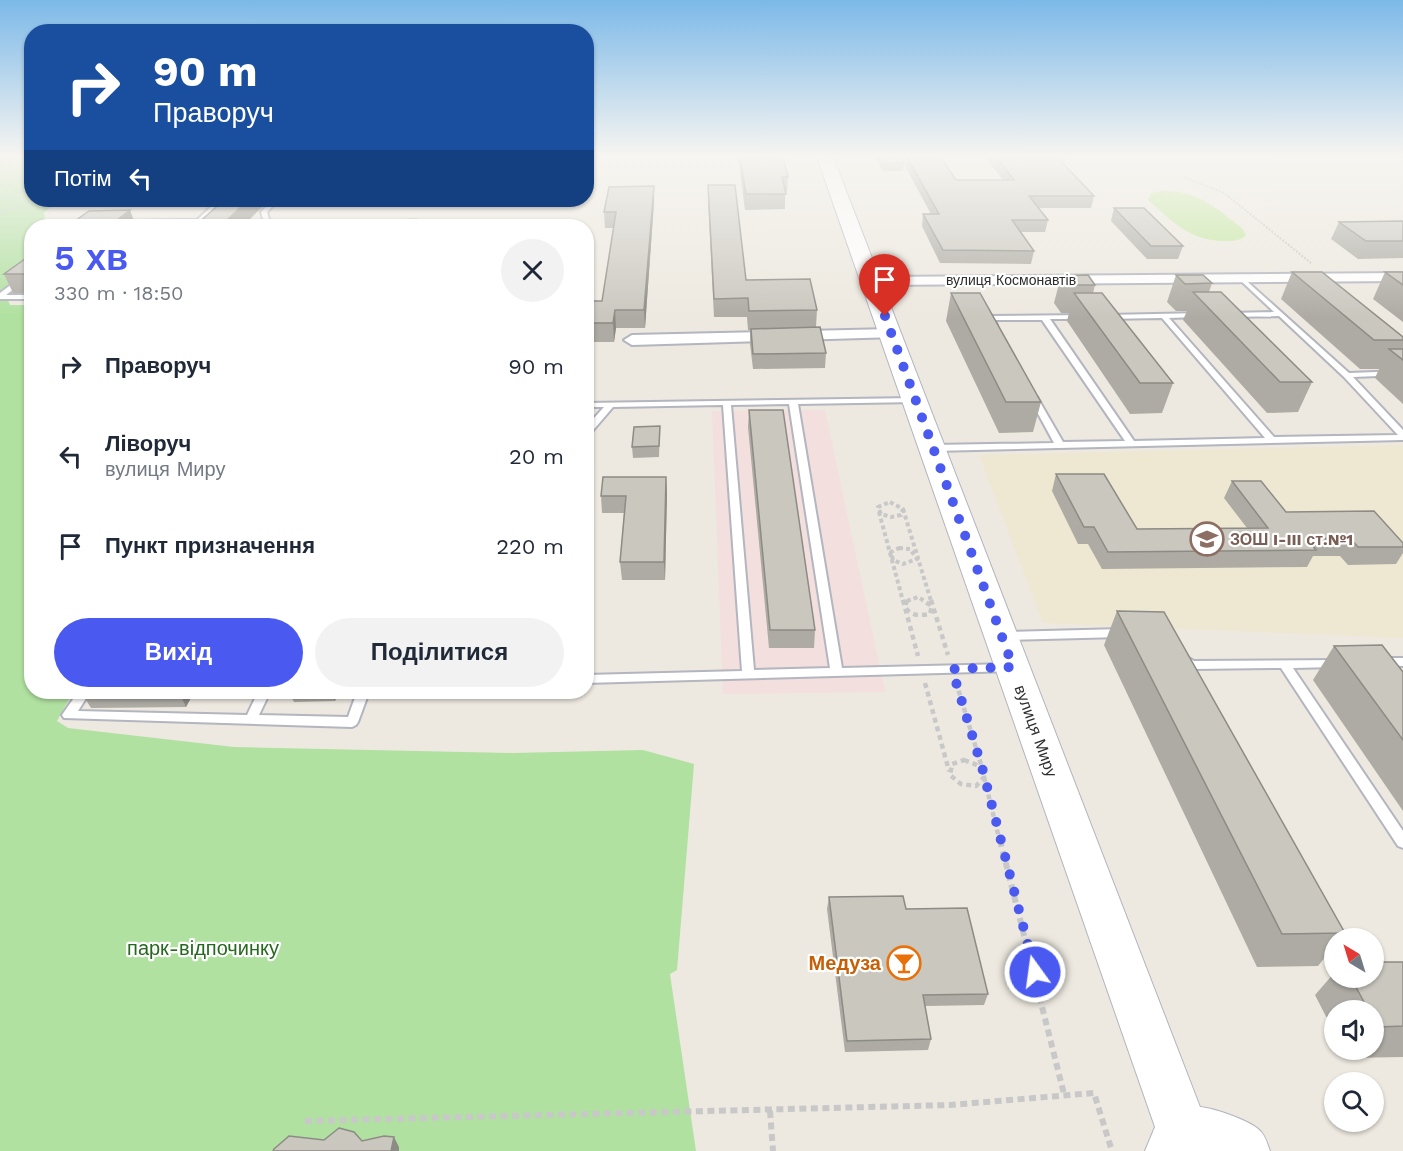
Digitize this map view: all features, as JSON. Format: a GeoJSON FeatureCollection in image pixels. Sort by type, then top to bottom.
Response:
{"type":"FeatureCollection","features":[{"type":"Feature","properties":{"kind":"main road","name":"вулиця Миру"},"geometry":{"type":"LineString","coordinates":[[846,211],[1007,652],[1178,1144]]}},
{"type":"Feature","properties":{"kind":"main road"},"geometry":{"type":"LineString","coordinates":[[1178,1144],[1200,1133],[1216,1136],[1243,1151]]}},
{"type":"Feature","properties":{"kind":"street","name":"вулиця Космонавтів"},"geometry":{"type":"LineString","coordinates":[[872,280],[1330,277],[1393,279]]}},
{"type":"Feature","properties":{"kind":"street"},"geometry":{"type":"LineString","coordinates":[[632,340],[891,334]]}},
{"type":"Feature","properties":{"kind":"lane"},"geometry":{"type":"LineString","coordinates":[[0,296],[24,277]]}},
{"type":"Feature","properties":{"kind":"lane"},"geometry":{"type":"LineString","coordinates":[[1241,278],[1347,375],[1403,436]]}},
{"type":"Feature","properties":{"kind":"lane"},"geometry":{"type":"LineString","coordinates":[[0,296],[24,297]]}},
{"type":"Feature","properties":{"kind":"lane"},"geometry":{"type":"LineString","coordinates":[[1222,315],[1281,314]]}},
{"type":"Feature","properties":{"kind":"lane"},"geometry":{"type":"LineString","coordinates":[[1000,338],[989,318],[1211,315]]}},
{"type":"Feature","properties":{"kind":"lane"},"geometry":{"type":"LineString","coordinates":[[1164,316],[1272,440]]}},
{"type":"Feature","properties":{"kind":"lane"},"geometry":{"type":"LineString","coordinates":[[1045,318],[1132,444]]}},
{"type":"Feature","properties":{"kind":"lane"},"geometry":{"type":"LineString","coordinates":[[1347,375],[1403,373]]}},
{"type":"Feature","properties":{"kind":"lane"},"geometry":{"type":"LineString","coordinates":[[1027,387],[1060,445]]}},
{"type":"Feature","properties":{"kind":"lane"},"geometry":{"type":"LineString","coordinates":[[594,405],[915,400]]}},
{"type":"Feature","properties":{"kind":"lane"},"geometry":{"type":"LineString","coordinates":[[793,401],[837,673]]}},
{"type":"Feature","properties":{"kind":"lane"},"geometry":{"type":"LineString","coordinates":[[727,402],[748,675]]}},
{"type":"Feature","properties":{"kind":"lane"},"geometry":{"type":"LineString","coordinates":[[594,424],[610,405]]}},
{"type":"Feature","properties":{"kind":"lane"},"geometry":{"type":"LineString","coordinates":[[933,448],[1403,436]]}},
{"type":"Feature","properties":{"kind":"lane"},"geometry":{"type":"LineString","coordinates":[[594,679],[952,669],[1007,652],[1128,633]]}},
{"type":"Feature","properties":{"kind":"lane"},"geometry":{"type":"LineString","coordinates":[[1175,654],[1195,670],[1284,664],[1403,662]]}},
{"type":"Feature","properties":{"kind":"lane"},"geometry":{"type":"LineString","coordinates":[[1284,664],[1403,842]]}},
{"type":"Feature","properties":{"kind":"lane"},"geometry":{"type":"LineString","coordinates":[[79,699],[68,715],[352,722],[360,699]]}},
{"type":"Feature","properties":{"kind":"lane"},"geometry":{"type":"LineString","coordinates":[[251,720],[261,699]]}},
{"type":"Feature","properties":{"kind":"path"},"geometry":{"type":"LineString","coordinates":[[1246,211],[1330,277]]}},
{"type":"Feature","properties":{"kind":"path"},"geometry":{"type":"LineString","coordinates":[[983,774],[976,786],[961,785],[950,775],[878,511],[880,504],[890,502],[903,509],[983,774],[1064,1094]]}},
{"type":"Feature","properties":{"kind":"path"},"geometry":{"type":"LineString","coordinates":[[878,511],[891,517],[901,515],[903,509]]}},
{"type":"Feature","properties":{"kind":"path"},"geometry":{"type":"LineString","coordinates":[[890,556],[894,549],[898,548],[910,549],[917,556]]}},
{"type":"Feature","properties":{"kind":"path"},"geometry":{"type":"LineString","coordinates":[[890,556],[903,564],[914,562],[917,556]]}},
{"type":"Feature","properties":{"kind":"path"},"geometry":{"type":"LineString","coordinates":[[904,607],[907,600],[918,597],[932,606]]}},
{"type":"Feature","properties":{"kind":"path"},"geometry":{"type":"LineString","coordinates":[[904,607],[918,616],[930,614],[932,606]]}},
{"type":"Feature","properties":{"kind":"path"},"geometry":{"type":"LineString","coordinates":[[950,775],[952,764],[964,760],[979,765],[983,774]]}},
{"type":"Feature","properties":{"kind":"path"},"geometry":{"type":"LineString","coordinates":[[306,1121],[950,1105],[1094,1093],[1112,1151]]}},
{"type":"Feature","properties":{"kind":"path"},"geometry":{"type":"LineString","coordinates":[[770,1111],[774,1151]]}},
{"type":"Feature","properties":{"kind":"shaded area"},"geometry":{"type":"Polygon","coordinates":[[[825,410],[885,692],[723,694],[712,411],[825,410]]]}},
{"type":"Feature","properties":{"kind":"shaded area","name":"ЗОШ I-III ст.№1"},"geometry":{"type":"Polygon","coordinates":[[[1403,445],[1403,638],[1043,623],[979,455],[1403,445]]]}},
{"type":"Feature","properties":{"kind":"green space","name":"парк-відпочинку"},"geometry":{"type":"Polygon","coordinates":[[[0,211],[46,211],[44,212],[45,219],[24,219],[24,270],[4,291],[10,305],[24,305],[24,699],[69,699],[57,721],[68,728],[234,747],[513,753],[643,750],[694,764],[677,970],[670,974],[696,1151],[0,1151],[0,211]]]}},
{"type":"Feature","properties":{"kind":"green space"},"geometry":{"type":"Polygon","coordinates":[[[1161,211],[1218,211],[1242,228],[1246,235],[1234,241],[1212,240],[1191,234],[1161,211]]]}},
{"type":"Feature","properties":{"kind":"building"},"geometry":{"type":"Polygon","coordinates":[[[89,211],[129,211],[118,219],[78,219],[89,211]]]}},
{"type":"Feature","properties":{"kind":"building"},"geometry":{"type":"Polygon","coordinates":[[[212,211],[237,211],[228,219],[203,219],[212,211]]]}},
{"type":"Feature","properties":{"kind":"building"},"geometry":{"type":"Polygon","coordinates":[[[652,211],[644,310],[615,310],[613,323],[594,323],[594,301],[602,301],[616,212],[604,212],[652,211]]]}},
{"type":"Feature","properties":{"kind":"building"},"geometry":{"type":"Polygon","coordinates":[[[709,211],[738,211],[746,280],[810,279],[817,310],[749,311],[748,298],[714,299],[709,211]]]}},
{"type":"Feature","properties":{"kind":"building"},"geometry":{"type":"Polygon","coordinates":[[[937,211],[1041,211],[1048,220],[1012,220],[1034,251],[943,250],[923,214],[939,214],[937,211]]]}},
{"type":"Feature","properties":{"kind":"building"},"geometry":{"type":"Polygon","coordinates":[[[1117,211],[1147,211],[1183,246],[1151,246],[1117,211]]]}},
{"type":"Feature","properties":{"kind":"building"},"geometry":{"type":"Polygon","coordinates":[[[1403,221],[1403,241],[1366,241],[1339,222],[1403,221]]]}},
{"type":"Feature","properties":{"kind":"building"},"geometry":{"type":"Polygon","coordinates":[[[24,260],[24,274],[4,274],[24,260]]]}},
{"type":"Feature","properties":{"kind":"building"},"geometry":{"type":"Polygon","coordinates":[[[1292,272],[1322,272],[1403,337],[1403,340],[1374,340],[1292,272]]]}},
{"type":"Feature","properties":{"kind":"building"},"geometry":{"type":"Polygon","coordinates":[[[1385,272],[1403,272],[1403,285],[1385,272]]]}},
{"type":"Feature","properties":{"kind":"building"},"geometry":{"type":"Polygon","coordinates":[[[1088,275],[1095,285],[1068,285],[1061,276],[1088,275]]]}},
{"type":"Feature","properties":{"kind":"building"},"geometry":{"type":"Polygon","coordinates":[[[1176,275],[1203,275],[1212,283],[1185,284],[1176,275]]]}},
{"type":"Feature","properties":{"kind":"building"},"geometry":{"type":"Polygon","coordinates":[[[1193,292],[1221,292],[1312,382],[1280,382],[1193,292]]]}},
{"type":"Feature","properties":{"kind":"building"},"geometry":{"type":"Polygon","coordinates":[[[951,293],[980,293],[1041,402],[1006,402],[951,293]]]}},
{"type":"Feature","properties":{"kind":"building"},"geometry":{"type":"Polygon","coordinates":[[[1074,293],[1102,293],[1173,383],[1140,383],[1074,293]]]}},
{"type":"Feature","properties":{"kind":"building"},"geometry":{"type":"Polygon","coordinates":[[[820,327],[826,353],[753,354],[751,329],[820,327]]]}},
{"type":"Feature","properties":{"kind":"building"},"geometry":{"type":"Polygon","coordinates":[[[1389,349],[1403,349],[1403,360],[1389,349]]]}},
{"type":"Feature","properties":{"kind":"building"},"geometry":{"type":"Polygon","coordinates":[[[749,410],[783,410],[815,630],[770,630],[749,410]]]}},
{"type":"Feature","properties":{"kind":"building"},"geometry":{"type":"Polygon","coordinates":[[[660,426],[659,446],[632,447],[634,427],[660,426]]]}},
{"type":"Feature","properties":{"kind":"building"},"geometry":{"type":"Polygon","coordinates":[[[1056,474],[1104,474],[1137,529],[1268,528],[1232,481],[1261,481],[1286,512],[1374,511],[1403,543],[1403,547],[1358,547],[1350,538],[1307,539],[1316,550],[1108,552],[1094,527],[1084,527],[1056,474]]]}},
{"type":"Feature","properties":{"kind":"building"},"geometry":{"type":"Polygon","coordinates":[[[603,477],[666,477],[664,562],[620,562],[626,496],[601,496],[603,477]]]}},
{"type":"Feature","properties":{"kind":"building"},"geometry":{"type":"Polygon","coordinates":[[[1117,611],[1164,612],[1342,928],[1324,928],[1324,933],[1282,934],[1117,611]]]}},
{"type":"Feature","properties":{"kind":"building"},"geometry":{"type":"Polygon","coordinates":[[[1382,645],[1403,672],[1403,740],[1334,646],[1382,645]]]}},
{"type":"Feature","properties":{"kind":"building","name":"Медуза"},"geometry":{"type":"Polygon","coordinates":[[[903,896],[906,909],[967,908],[988,994],[923,995],[931,1039],[847,1041],[829,897],[903,896]]]}},
{"type":"Feature","properties":{"kind":"building"},"geometry":{"type":"Polygon","coordinates":[[[1384,962],[1403,962],[1403,1026],[1384,1027],[1384,1000],[1363,1000],[1356,988],[1384,988],[1384,962]]]}},
{"type":"Feature","properties":{"kind":"building"},"geometry":{"type":"Polygon","coordinates":[[[339,1128],[354,1132],[362,1141],[384,1136],[394,1137],[391,1151],[273,1151],[289,1136],[324,1140],[339,1128]]]}},
{"type":"Feature","properties":{"kind":"place","name":"ЗОШ I-III ст.№1"},"geometry":{"type":"Point","coordinates":[1207,539]}},
{"type":"Feature","properties":{"kind":"place","name":"Медуза"},"geometry":{"type":"Point","coordinates":[904,963]}},
{"type":"Feature","properties":{"kind":"route"},"geometry":{"type":"LineString","coordinates":[[885,316],[1013,667],[952,669],[983,771],[1035,972]]}}]}
